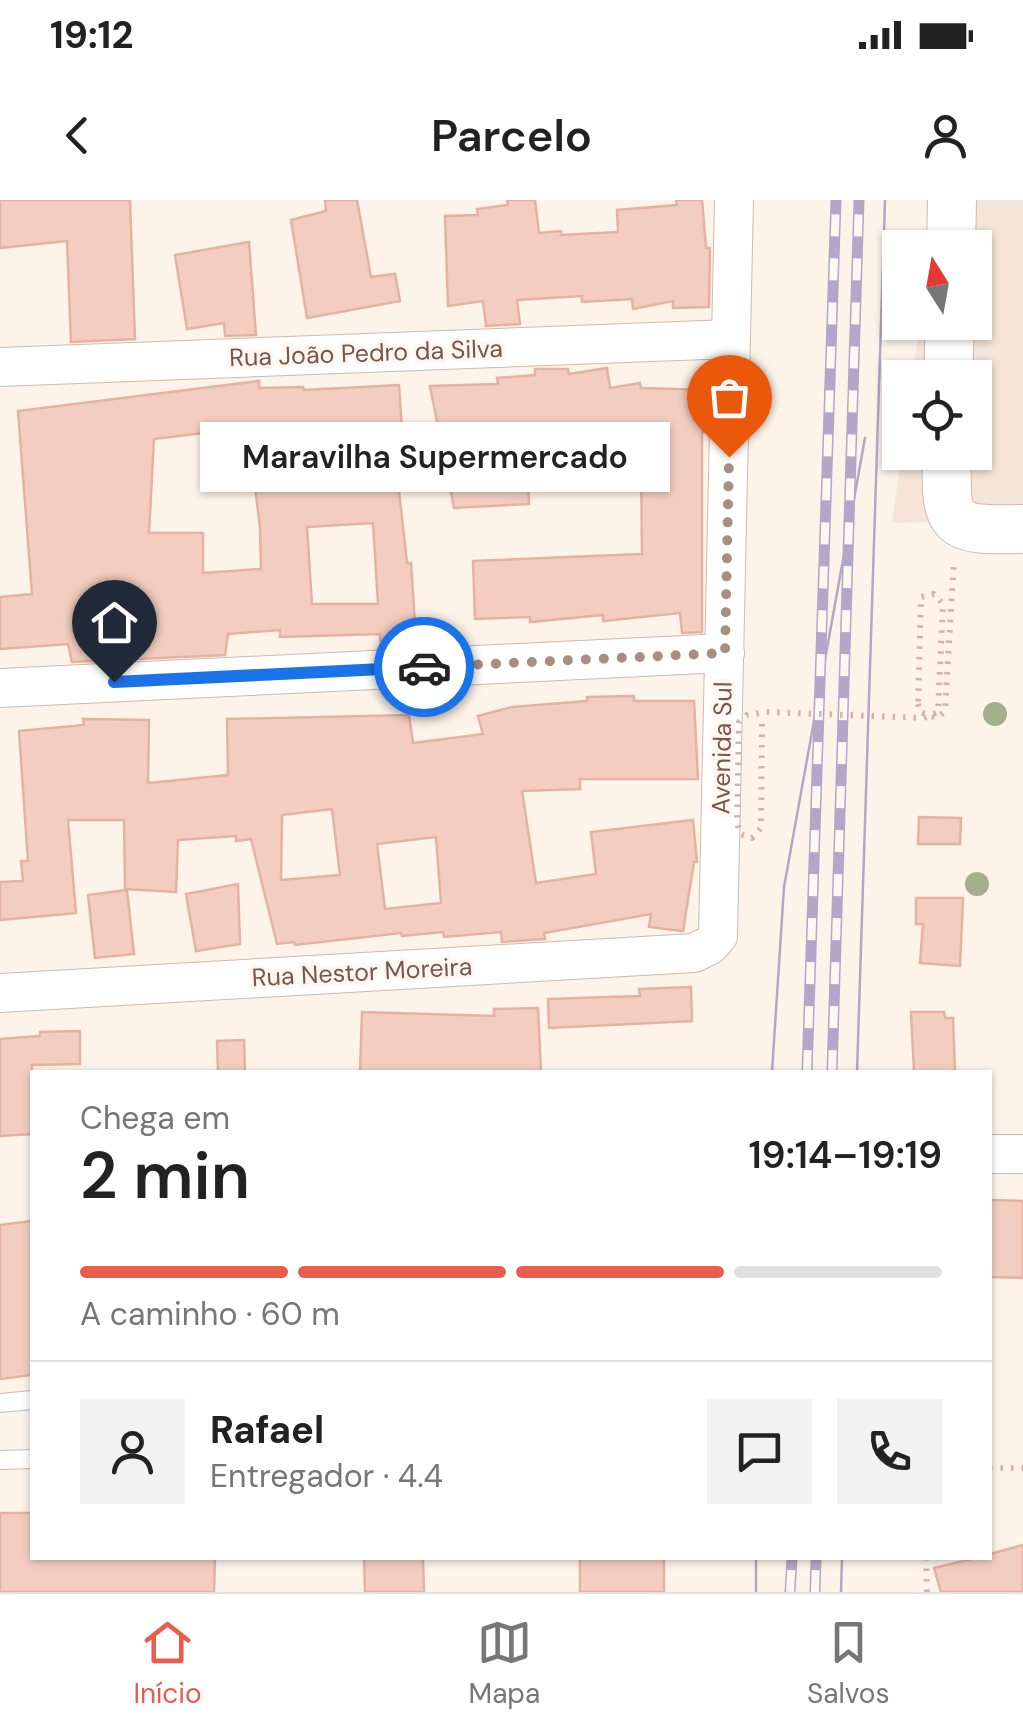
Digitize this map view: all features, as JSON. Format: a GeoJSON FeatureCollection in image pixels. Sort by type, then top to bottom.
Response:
{"type":"FeatureCollection","features":[{"type":"Feature","properties":{"kind":"street","name":"Avenida Sul"},"geometry":{"type":"LineString","coordinates":[[718,936],[734,200]]}},
{"type":"Feature","properties":{"kind":"street"},"geometry":{"type":"LineString","coordinates":[[951,230],[952,200]]}},
{"type":"Feature","properties":{"kind":"street","name":"Rua João Pedro da Silva"},"geometry":{"type":"LineString","coordinates":[[0,367],[732,339]]}},
{"type":"Feature","properties":{"kind":"street"},"geometry":{"type":"LineString","coordinates":[[947,470],[946,497],[950,513],[960,526],[1001,529]]}},
{"type":"Feature","properties":{"kind":"street"},"geometry":{"type":"LineString","coordinates":[[0,688],[725,653]]}},
{"type":"Feature","properties":{"kind":"street","name":"Rua Nestor Moreira"},"geometry":{"type":"LineString","coordinates":[[0,993],[694,953],[718,936]]}},
{"type":"Feature","properties":{"kind":"street"},"geometry":{"type":"LineString","coordinates":[[992,1154],[1023,1154]]}},
{"type":"Feature","properties":{"kind":"lane"},"geometry":{"type":"LineString","coordinates":[[0,1403],[30,1400]]}},
{"type":"Feature","properties":{"kind":"lane"},"geometry":{"type":"LineString","coordinates":[[0,1460],[30,1459]]}},
{"type":"Feature","properties":{"kind":"path"},"geometry":{"type":"LineString","coordinates":[[762,724],[761,828],[752,838],[744,838],[737,821],[743,718],[766,712],[924,718],[938,712],[943,604],[934,594],[921,597],[918,704],[920,712],[931,718],[937,718],[945,710],[955,540],[1001,529]]}},
{"type":"Feature","properties":{"kind":"path"},"geometry":{"type":"LineString","coordinates":[[992,1468],[1023,1468]]}},
{"type":"Feature","properties":{"kind":"path"},"geometry":{"type":"LineString","coordinates":[[926,1560],[928,1592]]}},
{"type":"Feature","properties":{"kind":"shaded area"},"geometry":{"type":"Polygon","coordinates":[[[937,200],[1023,200],[1023,520],[892,523],[900,470],[992,470],[992,360],[915,360],[917,340],[992,340],[992,230],[933,230],[937,200]]]}},
{"type":"Feature","properties":{"kind":"building"},"geometry":{"type":"Polygon","coordinates":[[[0,200],[130,200],[135,339],[71,342],[67,241],[0,248],[0,200]]]}},
{"type":"Feature","properties":{"kind":"building"},"geometry":{"type":"Polygon","coordinates":[[[325,200],[357,200],[371,277],[395,274],[400,301],[307,318],[291,220],[326,211],[325,200]]]}},
{"type":"Feature","properties":{"kind":"building"},"geometry":{"type":"Polygon","coordinates":[[[507,200],[535,200],[539,233],[561,231],[561,235],[618,232],[617,210],[677,205],[676,200],[702,200],[706,248],[710,248],[709,307],[673,308],[673,301],[633,309],[632,299],[582,302],[582,296],[517,300],[520,324],[486,326],[483,301],[448,306],[445,216],[478,215],[477,209],[508,205],[507,200]]]}},
{"type":"Feature","properties":{"kind":"building"},"geometry":{"type":"Polygon","coordinates":[[[249,242],[256,335],[225,336],[224,323],[187,329],[175,255],[249,242]]]}},
{"type":"Feature","properties":{"kind":"building"},"geometry":{"type":"Polygon","coordinates":[[[607,368],[610,388],[640,383],[641,388],[707,390],[706,432],[702,432],[702,632],[682,633],[680,613],[603,621],[603,615],[530,622],[530,617],[475,619],[473,561],[642,554],[641,465],[572,472],[572,477],[528,478],[529,504],[454,508],[430,386],[498,384],[497,378],[535,375],[535,369],[568,369],[569,374],[607,368]]]}},
{"type":"Feature","properties":{"kind":"building"},"geometry":{"type":"Polygon","coordinates":[[[259,381],[259,388],[304,390],[399,385],[406,490],[399,491],[407,563],[411,563],[416,639],[380,641],[380,634],[280,637],[280,630],[228,634],[225,655],[72,662],[68,644],[0,649],[0,597],[32,594],[18,411],[259,381]],[[228,430],[154,439],[149,533],[203,533],[203,573],[261,569],[250,448],[229,450],[228,430]],[[373,523],[307,527],[312,604],[378,604],[373,523]]]}},
{"type":"Feature","properties":{"kind":"building"},"geometry":{"type":"Polygon","coordinates":[[[587,697],[694,701],[698,779],[580,779],[580,789],[522,791],[536,883],[596,874],[591,832],[693,820],[697,862],[683,931],[649,927],[651,914],[544,933],[545,939],[502,942],[501,932],[444,937],[443,932],[277,944],[251,839],[236,841],[236,836],[178,840],[176,892],[125,889],[124,820],[68,820],[76,913],[0,920],[0,882],[23,881],[21,861],[28,861],[19,731],[84,725],[83,719],[149,720],[148,783],[228,775],[227,719],[409,715],[413,743],[483,734],[478,716],[512,707],[587,701],[587,697]],[[332,809],[282,815],[281,880],[340,875],[332,809]],[[436,837],[377,844],[385,909],[441,903],[436,837]]]}},
{"type":"Feature","properties":{"kind":"building"},"geometry":{"type":"Polygon","coordinates":[[[919,817],[961,818],[960,844],[918,844],[919,817]]]}},
{"type":"Feature","properties":{"kind":"building"},"geometry":{"type":"Polygon","coordinates":[[[238,884],[240,944],[196,951],[186,894],[238,884]]]}},
{"type":"Feature","properties":{"kind":"building"},"geometry":{"type":"Polygon","coordinates":[[[127,890],[134,954],[95,958],[88,895],[127,890]]]}},
{"type":"Feature","properties":{"kind":"building"},"geometry":{"type":"Polygon","coordinates":[[[916,898],[963,898],[960,966],[920,963],[923,924],[916,924],[916,898]]]}},
{"type":"Feature","properties":{"kind":"building"},"geometry":{"type":"Polygon","coordinates":[[[691,987],[692,1021],[549,1028],[548,999],[640,996],[639,989],[691,987]]]}},
{"type":"Feature","properties":{"kind":"building"},"geometry":{"type":"Polygon","coordinates":[[[538,1008],[541,1070],[360,1070],[362,1012],[494,1016],[494,1009],[538,1008]]]}},
{"type":"Feature","properties":{"kind":"building"},"geometry":{"type":"Polygon","coordinates":[[[911,1012],[944,1012],[945,1018],[953,1018],[955,1070],[914,1070],[911,1012]]]}},
{"type":"Feature","properties":{"kind":"building"},"geometry":{"type":"Polygon","coordinates":[[[80,1031],[80,1064],[32,1065],[30,1134],[0,1136],[0,1039],[40,1036],[40,1032],[80,1031]]]}},
{"type":"Feature","properties":{"kind":"building"},"geometry":{"type":"Polygon","coordinates":[[[244,1040],[245,1070],[218,1070],[217,1041],[244,1040]]]}},
{"type":"Feature","properties":{"kind":"building"},"geometry":{"type":"Polygon","coordinates":[[[992,1200],[1023,1201],[1023,1278],[992,1277],[992,1200]]]}},
{"type":"Feature","properties":{"kind":"building"},"geometry":{"type":"Polygon","coordinates":[[[30,1221],[30,1375],[0,1379],[0,1225],[30,1221]]]}},
{"type":"Feature","properties":{"kind":"building"},"geometry":{"type":"Polygon","coordinates":[[[0,1513],[30,1513],[30,1560],[215,1560],[214,1592],[0,1592],[0,1513]]]}},
{"type":"Feature","properties":{"kind":"building"},"geometry":{"type":"Polygon","coordinates":[[[1023,1545],[1023,1592],[941,1592],[934,1568],[968,1560],[992,1560],[992,1553],[1023,1545]]]}},
{"type":"Feature","properties":{"kind":"building"},"geometry":{"type":"Polygon","coordinates":[[[364,1560],[423,1560],[424,1592],[365,1592],[364,1560]]]}},
{"type":"Feature","properties":{"kind":"building"},"geometry":{"type":"Polygon","coordinates":[[[580,1560],[664,1560],[664,1592],[580,1592],[580,1560]]]}},
{"type":"Feature","properties":{"kind":"tram line"},"geometry":{"type":"LineString","coordinates":[[857,1070],[885,200]]}},
{"type":"Feature","properties":{"kind":"tram line"},"geometry":{"type":"LineString","coordinates":[[772,1070],[784,887],[865,438]]}},
{"type":"Feature","properties":{"kind":"tram line"},"geometry":{"type":"LineString","coordinates":[[756,1560],[756,1592]]}},
{"type":"Feature","properties":{"kind":"tram line"},"geometry":{"type":"LineString","coordinates":[[841,1592],[842,1560]]}},
{"type":"Feature","properties":{"kind":"railway"},"geometry":{"type":"LineString","coordinates":[[807,1070],[836,200]]}},
{"type":"Feature","properties":{"kind":"railway"},"geometry":{"type":"LineString","coordinates":[[832,1070],[859,200]]}},
{"type":"Feature","properties":{"kind":"railway"},"geometry":{"type":"LineString","coordinates":[[790,1592],[792,1560]]}},
{"type":"Feature","properties":{"kind":"railway"},"geometry":{"type":"LineString","coordinates":[[815,1592],[816,1560]]}},
{"type":"Feature","properties":{"kind":"way so far"},"geometry":{"type":"LineString","coordinates":[[424,667],[725,653],[729,457]]}},
{"type":"Feature","properties":{"kind":"place","name":"Maravilha Supermercado"},"geometry":{"type":"Point","coordinates":[729,457]}},
{"type":"Feature","properties":{"kind":"route"},"geometry":{"type":"LineString","coordinates":[[114,682],[424,667]]}}]}
